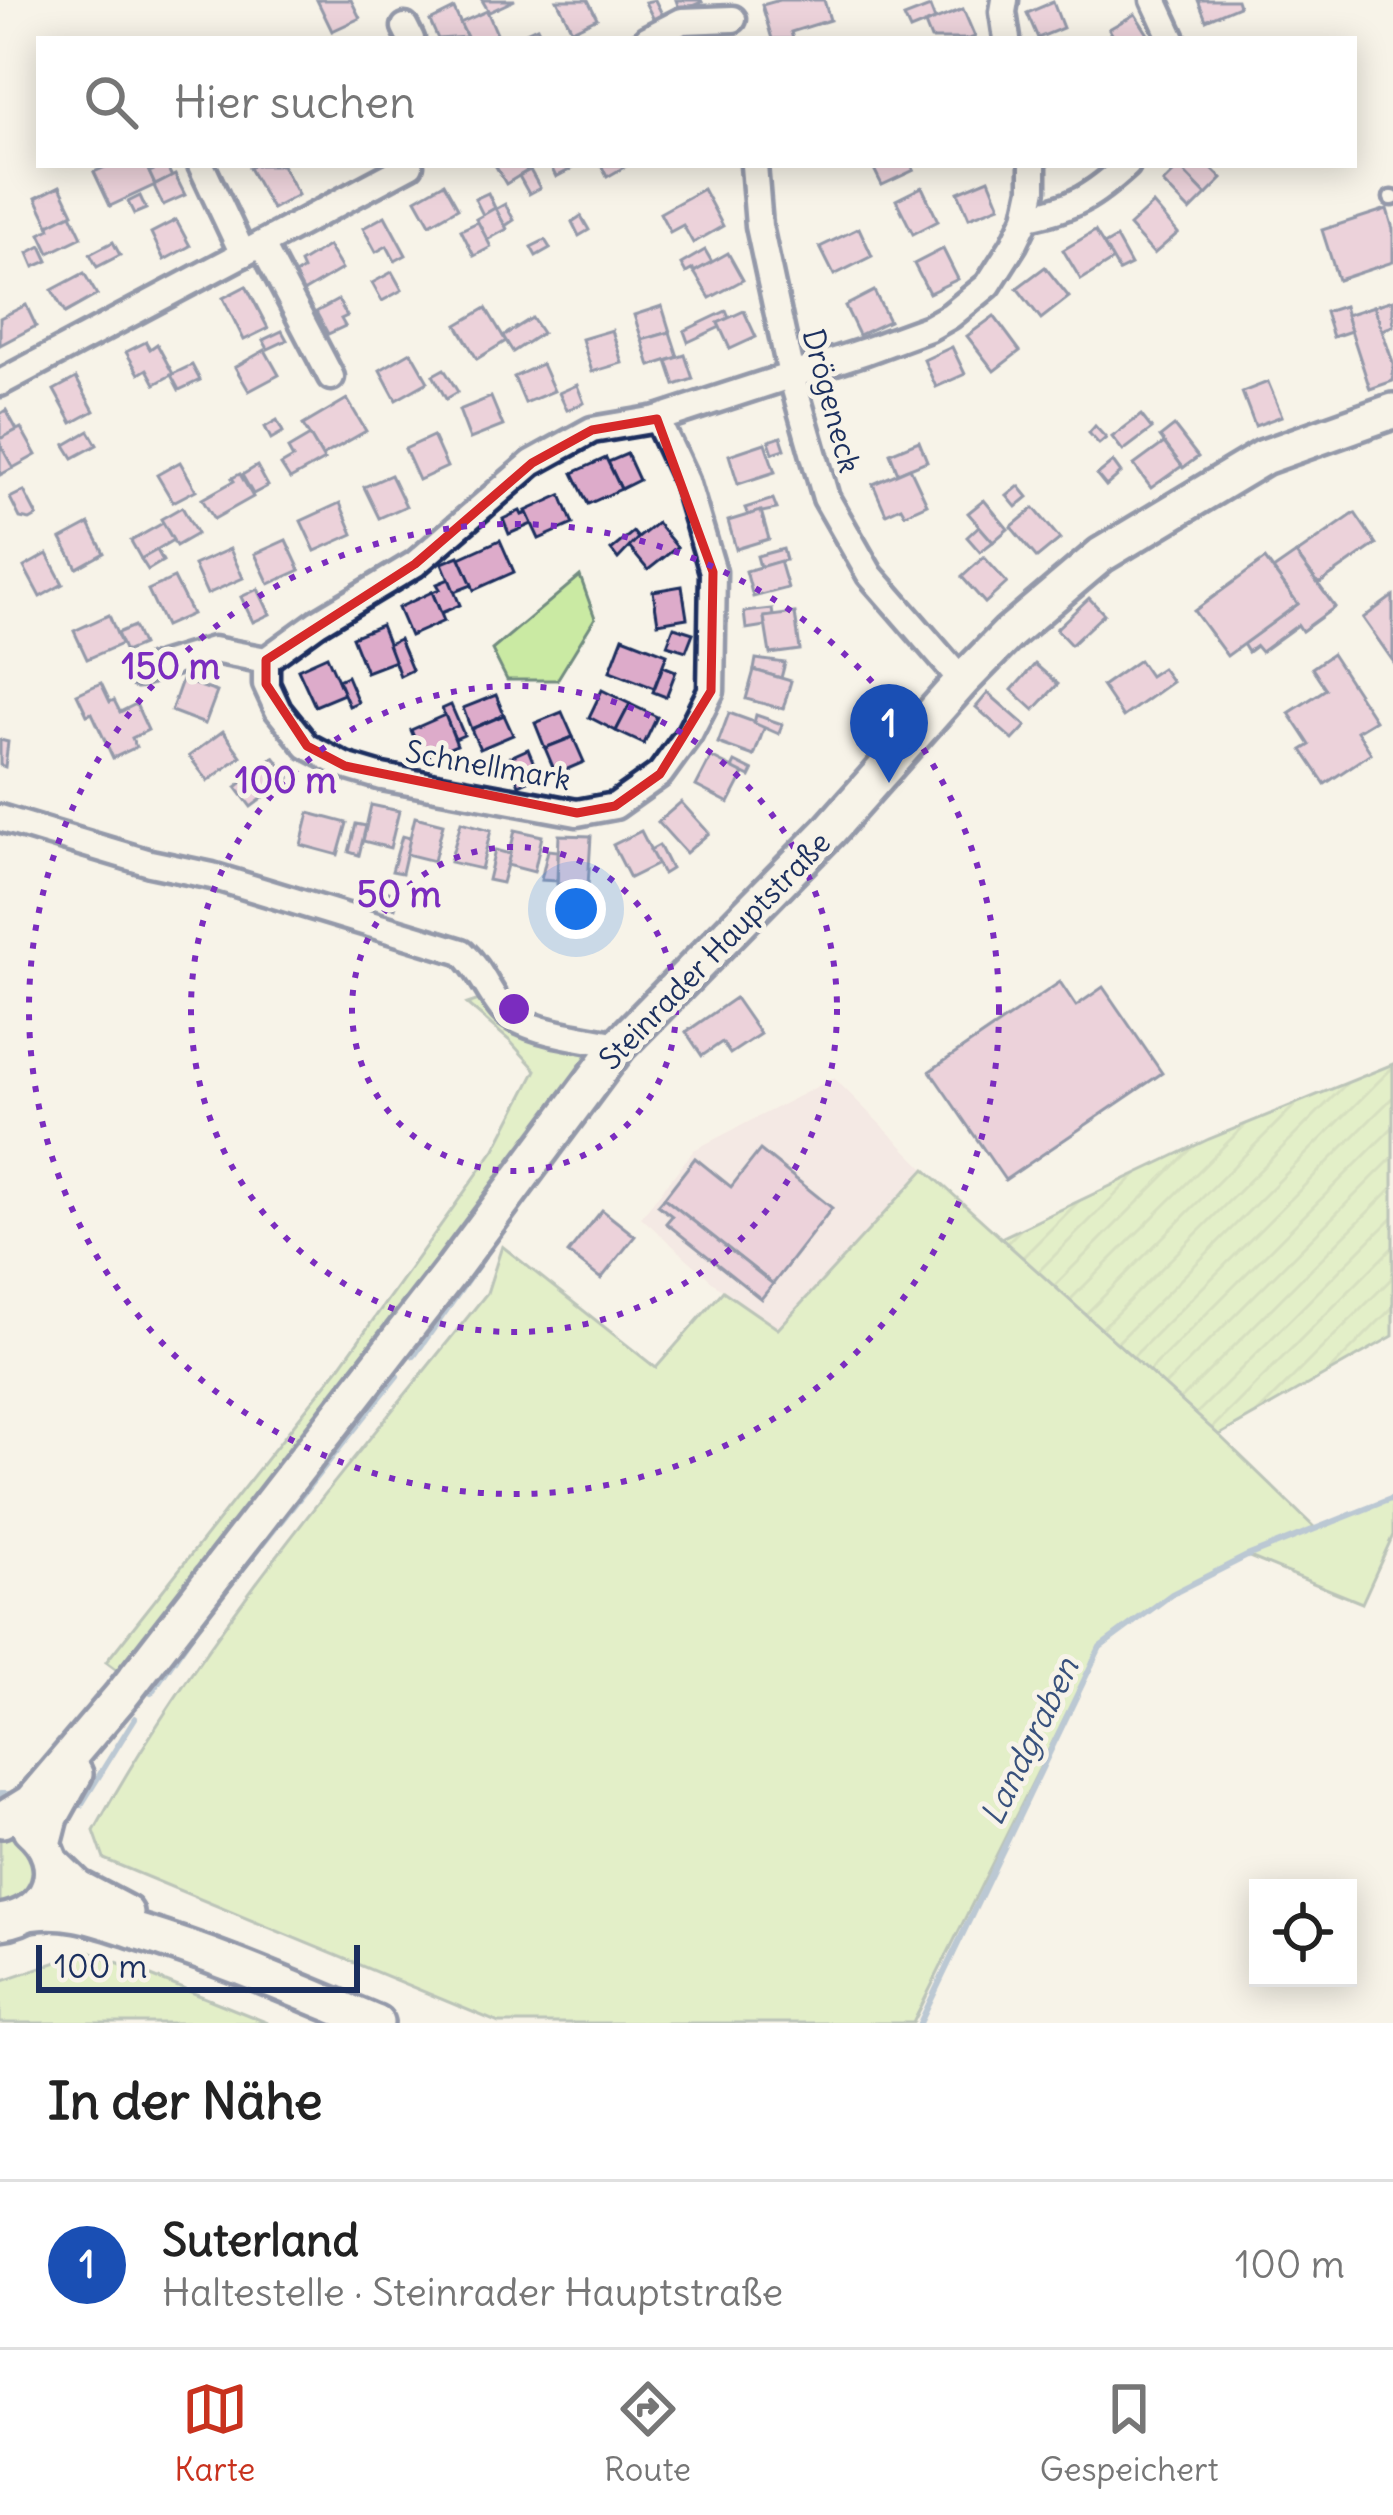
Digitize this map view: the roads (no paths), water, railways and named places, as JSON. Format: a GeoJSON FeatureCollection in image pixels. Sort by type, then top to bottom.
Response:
{"type":"FeatureCollection","features":[{"type":"Feature","properties":{"kind":"main road","name":"Steinrader Hauptstraße"},"geometry":{"type":"LineString","coordinates":[[1,1820],[32,1802],[122,1695],[452,1270],[619,1045],[829,831],[1009,632],[1101,555],[1264,457],[1393,411]]}},
{"type":"Feature","properties":{"kind":"main road","name":"Steinrader Hauptstraße"},"geometry":{"type":"LineString","coordinates":[[14,1918],[47,1892],[51,1817],[122,1695]]}},
{"type":"Feature","properties":{"kind":"main road"},"geometry":{"type":"LineString","coordinates":[[1,1820],[26,1827],[77,1887],[186,1946]]}},
{"type":"Feature","properties":{"kind":"main road"},"geometry":{"type":"LineString","coordinates":[[14,1918],[72,1912],[186,1946],[376,2023]]}},
{"type":"Feature","properties":{"kind":"street"},"geometry":{"type":"LineString","coordinates":[[1005,0],[1007,36]]}},
{"type":"Feature","properties":{"kind":"street"},"geometry":{"type":"LineString","coordinates":[[1154,0],[1171,36]]}},
{"type":"Feature","properties":{"kind":"street"},"geometry":{"type":"LineString","coordinates":[[653,36],[682,21],[736,20]]}},
{"type":"Feature","properties":{"kind":"street"},"geometry":{"type":"LineString","coordinates":[[203,168],[331,377]]}},
{"type":"Feature","properties":{"kind":"street"},"geometry":{"type":"LineString","coordinates":[[0,383],[404,168]]}},
{"type":"Feature","properties":{"kind":"street","name":"Drögeneck"},"geometry":{"type":"LineString","coordinates":[[754,168],[759,226],[791,375],[826,498],[870,575],[962,681]]}},
{"type":"Feature","properties":{"kind":"street"},"geometry":{"type":"LineString","coordinates":[[138,674],[213,650],[266,660],[317,622],[415,565],[532,463],[592,430],[657,419],[905,338],[950,316],[997,275],[1028,217],[1033,168]]}},
{"type":"Feature","properties":{"kind":"street"},"geometry":{"type":"LineString","coordinates":[[1028,217],[1083,201],[1123,168]]}},
{"type":"Feature","properties":{"kind":"street","name":"Schnellmark"},"geometry":{"type":"LineString","coordinates":[[266,660],[266,684],[278,710],[308,746],[345,766],[577,813],[615,806],[660,774],[711,692],[712,572],[686,481],[657,419]]}},
{"type":"Feature","properties":{"kind":"street"},"geometry":{"type":"LineString","coordinates":[[0,818],[462,952],[479,968],[500,1007],[512,1018],[561,1035],[619,1045]]}},
{"type":"Feature","properties":{"kind":"waterway"},"geometry":{"type":"LineString","coordinates":[[414,1356],[482,1260]]}},
{"type":"Feature","properties":{"kind":"waterway"},"geometry":{"type":"LineString","coordinates":[[214,1605],[397,1376]]}},
{"type":"Feature","properties":{"kind":"waterway","name":"Landgraben"},"geometry":{"type":"LineString","coordinates":[[920,2023],[1100,1647],[1172,1594],[1247,1556],[1393,1498]]}},
{"type":"Feature","properties":{"kind":"waterway"},"geometry":{"type":"LineString","coordinates":[[151,1693],[195,1630]]}},
{"type":"Feature","properties":{"kind":"waterway"},"geometry":{"type":"LineString","coordinates":[[81,1805],[135,1718]]}},
{"type":"Feature","properties":{"kind":"waterway"},"geometry":{"type":"LineString","coordinates":[[0,1794],[10,1794]]}},
{"type":"Feature","properties":{"kind":"place","name":"Suterland"},"geometry":{"type":"Point","coordinates":[889,783]}}]}
